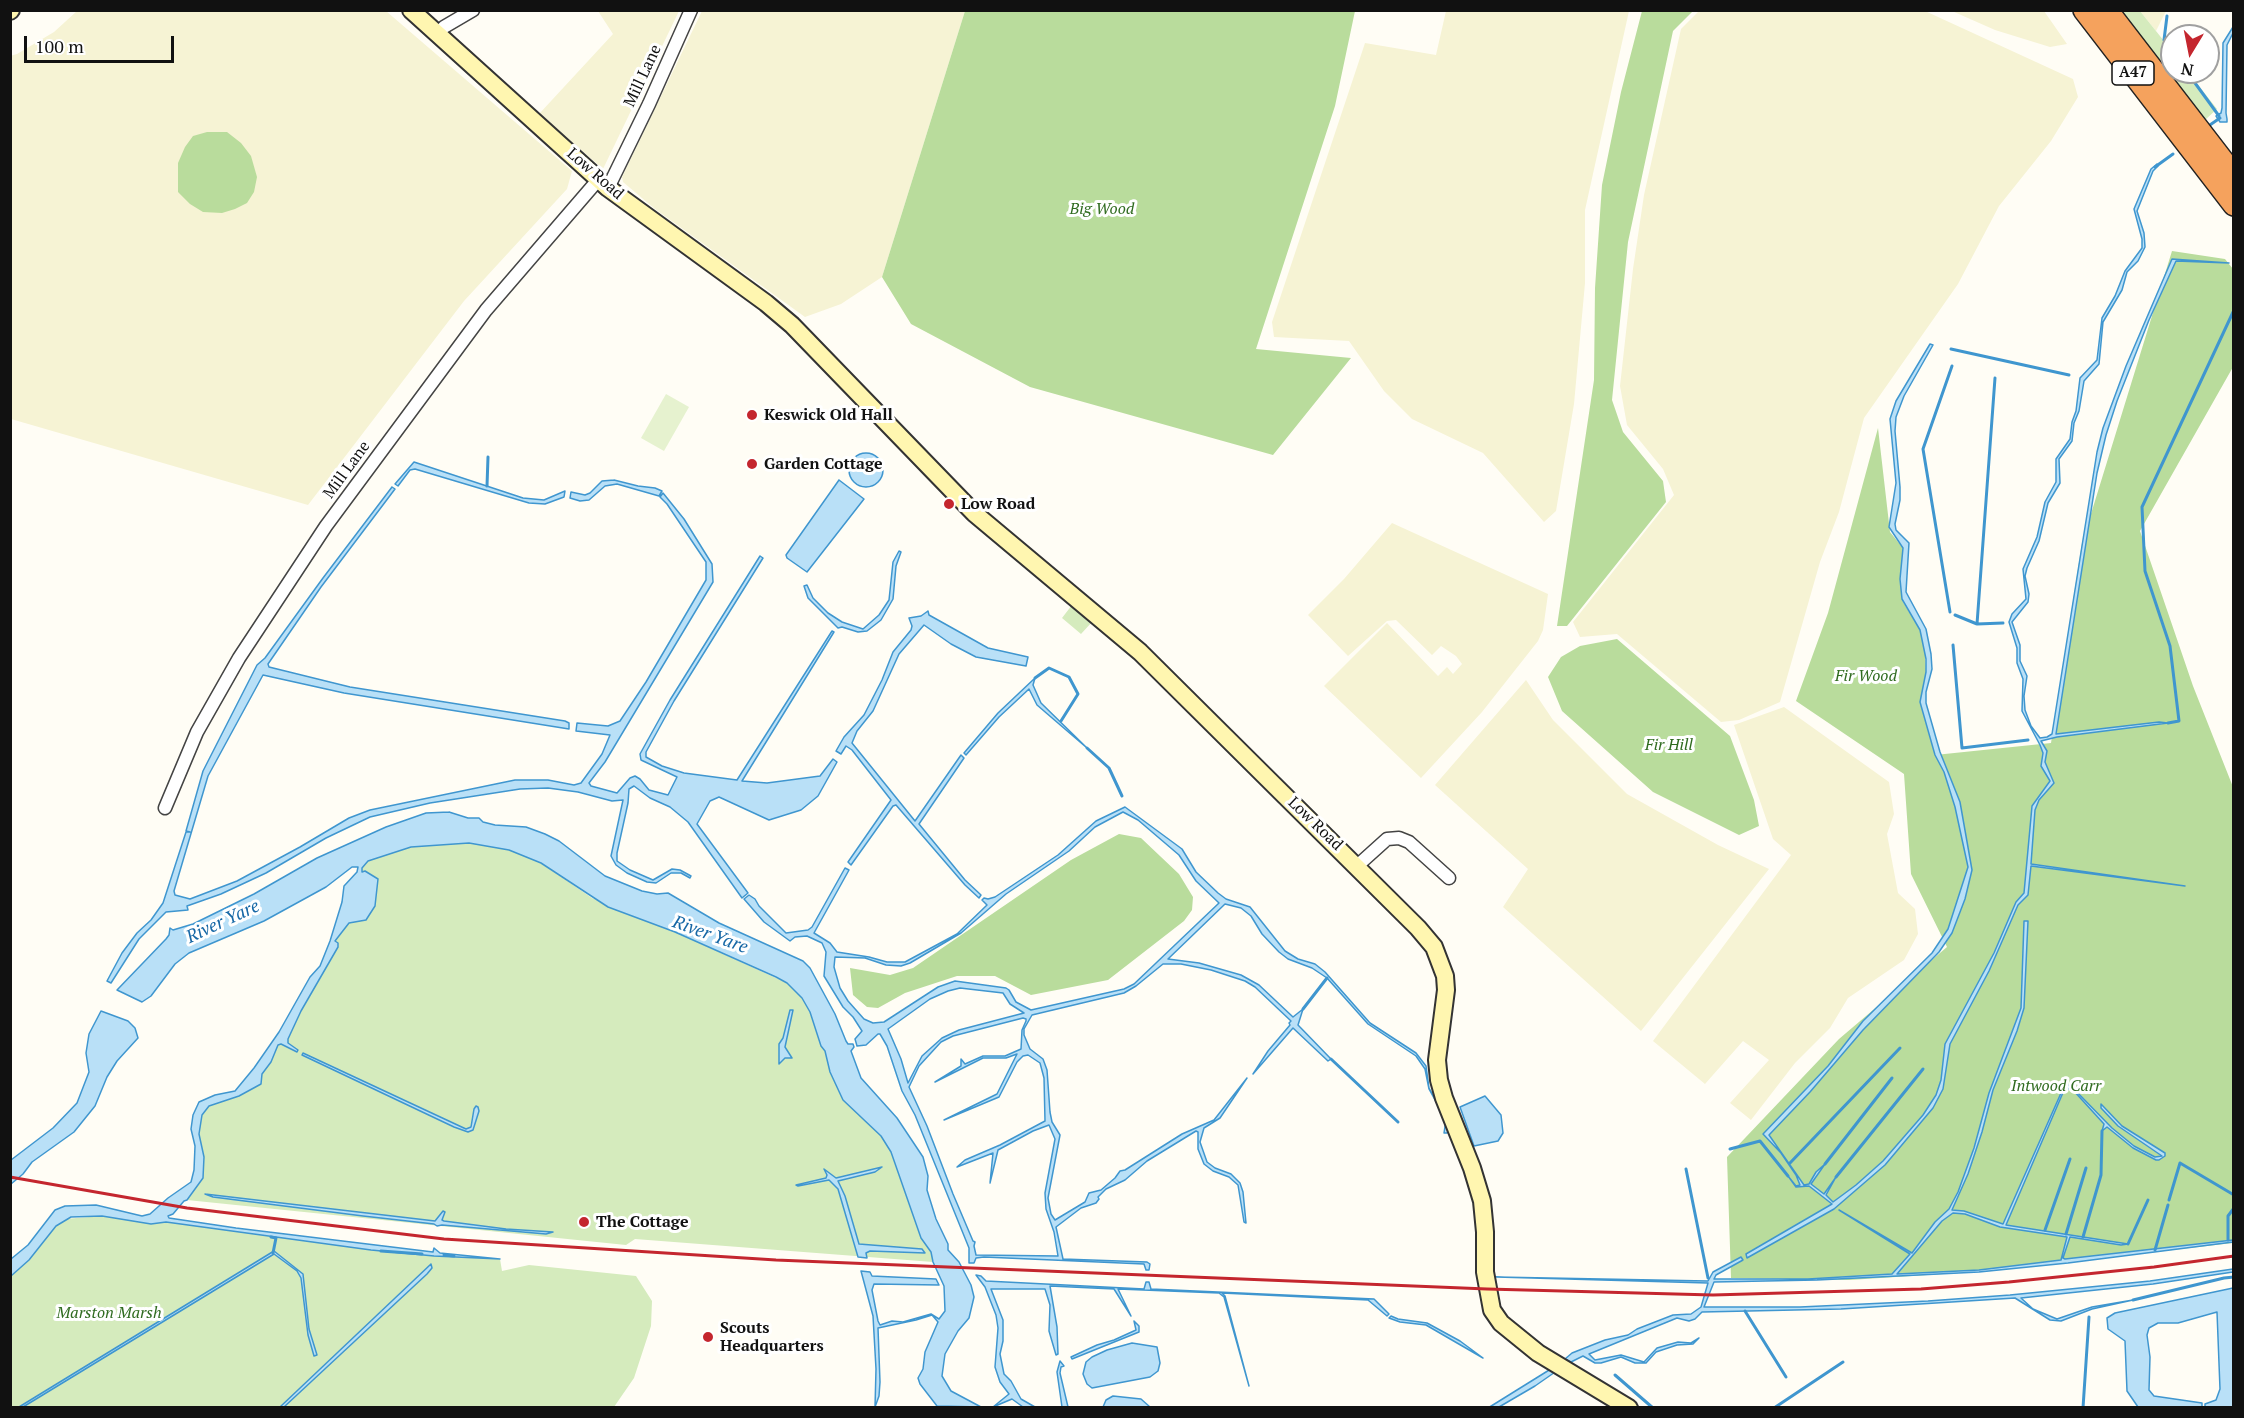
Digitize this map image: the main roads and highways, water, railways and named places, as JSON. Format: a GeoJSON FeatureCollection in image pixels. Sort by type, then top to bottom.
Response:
{"type":"FeatureCollection","features":[{"type":"Feature","properties":{"kind":"highway","name":"A47"},"geometry":{"type":"LineString","coordinates":[[2084,10],[2192,134],[2234,175]]}},
{"type":"Feature","properties":{"kind":"highway","name":"A47"},"geometry":{"type":"LineString","coordinates":[[2093,10],[2192,134]]}},
{"type":"Feature","properties":{"kind":"highway","name":"A47"},"geometry":{"type":"LineString","coordinates":[[2107,10],[2192,134],[2234,205]]}},
{"type":"Feature","properties":{"kind":"water"},"geometry":{"type":"Polygon","coordinates":[[[2233,27],[2233,33],[2227,45],[2227,122],[2220,122],[2216,116],[2221,113],[2222,108],[2223,43],[2233,27]]]}},
{"type":"Feature","properties":{"kind":"water"},"geometry":{"type":"Polygon","coordinates":[[[2157,164],[2137,211],[2144,233],[2145,247],[2138,261],[2127,272],[2122,290],[2103,322],[2099,364],[2084,381],[2072,441],[2059,459],[2060,483],[2048,503],[2039,541],[2027,568],[2025,576],[2029,594],[2028,602],[2012,622],[2020,645],[2020,661],[2027,676],[2024,696],[2025,710],[2031,726],[2040,738],[2047,737],[2052,734],[2097,452],[2103,428],[2126,366],[2172,259],[2229,263],[2176,261],[2149,320],[2117,401],[2097,473],[2056,734],[2159,722],[2168,723],[2041,741],[2047,751],[2045,762],[2054,783],[2039,800],[2035,810],[2031,864],[2185,886],[2031,866],[2028,895],[2018,905],[1989,971],[1950,1044],[1943,1089],[1933,1108],[1885,1165],[1834,1209],[1747,1258],[1746,1254],[1832,1204],[1809,1186],[1796,1187],[1788,1176],[1796,1186],[1800,1185],[1796,1175],[1781,1153],[1763,1134],[1828,1066],[1863,1021],[1932,953],[1948,929],[1968,867],[1955,807],[1944,772],[1935,755],[1920,702],[1926,659],[1920,630],[1902,599],[1900,579],[1903,548],[1889,527],[1896,483],[1890,419],[1896,401],[1930,344],[1933,345],[1904,396],[1896,417],[1900,500],[1895,524],[1896,530],[1909,543],[1906,592],[1926,629],[1931,654],[1932,669],[1926,692],[1926,703],[1940,752],[1960,802],[1972,870],[1965,899],[1952,933],[1939,952],[1863,1030],[1810,1092],[1769,1135],[1804,1185],[1809,1184],[1816,1172],[1825,1164],[1811,1184],[1824,1194],[1836,1177],[1826,1195],[1833,1202],[1883,1161],[1923,1115],[1936,1095],[1941,1080],[1945,1044],[1994,953],[2016,902],[2024,893],[2032,806],[2050,781],[2041,766],[2043,753],[2040,745],[2022,711],[2023,679],[2017,663],[2017,648],[2009,622],[2012,614],[2026,599],[2023,569],[2037,537],[2045,502],[2056,482],[2056,459],[2070,439],[2080,378],[2097,360],[2102,318],[2115,296],[2125,271],[2142,248],[2142,239],[2134,209],[2151,169],[2157,164]]]}},
{"type":"Feature","properties":{"kind":"water"},"geometry":{"type":"Polygon","coordinates":[[[866,453],[878,458],[883,470],[878,482],[866,487],[854,482],[849,470],[854,458],[866,453]]]}},
{"type":"Feature","properties":{"kind":"water"},"geometry":{"type":"Polygon","coordinates":[[[414,462],[523,498],[544,500],[565,491],[564,497],[545,504],[529,503],[415,469],[410,470],[398,486],[395,484],[414,462]]]}},
{"type":"Feature","properties":{"kind":"water"},"geometry":{"type":"Polygon","coordinates":[[[614,480],[662,491],[659,496],[617,484],[605,486],[589,500],[580,501],[570,498],[571,492],[585,495],[602,481],[614,480]]]}},
{"type":"Feature","properties":{"kind":"water"},"geometry":{"type":"Polygon","coordinates":[[[839,480],[864,499],[807,572],[786,555],[839,480]]]}},
{"type":"Feature","properties":{"kind":"water"},"geometry":{"type":"Polygon","coordinates":[[[392,487],[395,489],[321,587],[268,664],[269,667],[350,687],[565,721],[569,723],[569,729],[344,693],[263,675],[208,776],[174,891],[175,895],[190,899],[237,881],[349,818],[370,810],[515,780],[548,780],[574,785],[581,783],[602,754],[610,735],[576,731],[577,723],[608,726],[620,721],[646,682],[706,580],[706,562],[660,497],[663,493],[684,519],[712,564],[713,582],[605,762],[589,783],[591,786],[617,793],[630,778],[635,776],[649,790],[668,795],[677,777],[641,760],[640,754],[670,700],[760,556],[763,558],[674,701],[646,752],[646,757],[662,766],[684,773],[737,780],[832,631],[834,632],[742,781],[767,783],[820,776],[833,759],[837,762],[818,796],[801,810],[769,820],[719,797],[710,801],[697,824],[748,893],[742,898],[688,822],[670,807],[650,798],[634,786],[629,789],[617,861],[630,870],[653,880],[672,869],[680,870],[691,876],[690,878],[681,873],[671,873],[656,883],[647,882],[616,865],[611,856],[623,800],[612,801],[578,792],[548,788],[520,789],[430,803],[370,817],[326,838],[266,873],[221,894],[187,906],[188,910],[166,912],[139,939],[111,983],[107,981],[122,953],[163,903],[186,832],[190,832],[186,831],[203,771],[257,665],[265,658],[392,487]]]}},
{"type":"Feature","properties":{"kind":"water"},"geometry":{"type":"Polygon","coordinates":[[[899,551],[901,552],[896,566],[893,599],[881,620],[867,631],[858,632],[838,628],[808,598],[804,586],[807,585],[813,598],[828,613],[842,622],[863,629],[879,615],[889,600],[893,562],[899,551]]]}},
{"type":"Feature","properties":{"kind":"water"},"geometry":{"type":"Polygon","coordinates":[[[928,611],[929,615],[988,648],[1028,657],[1026,666],[976,657],[951,644],[924,625],[899,654],[873,711],[857,731],[852,743],[915,821],[961,755],[964,758],[919,824],[965,880],[981,895],[979,898],[896,805],[893,806],[851,865],[848,862],[891,800],[852,750],[846,746],[841,754],[836,751],[844,737],[864,715],[893,652],[911,630],[909,618],[921,616],[928,611]]]}},
{"type":"Feature","properties":{"kind":"water"},"geometry":{"type":"Polygon","coordinates":[[[1035,678],[1033,685],[1041,703],[1087,748],[1037,705],[1029,689],[999,717],[966,755],[964,753],[998,713],[1035,678]]]}},
{"type":"Feature","properties":{"kind":"water"},"geometry":{"type":"Polygon","coordinates":[[[1125,807],[1182,849],[1196,872],[1218,893],[1226,899],[1250,907],[1285,951],[1298,959],[1315,964],[1325,972],[1370,1023],[1416,1053],[1426,1066],[1429,1088],[1451,1127],[1447,1133],[1444,1133],[1446,1120],[1429,1089],[1425,1069],[1416,1056],[1368,1024],[1327,978],[1312,968],[1288,959],[1279,952],[1262,934],[1251,916],[1241,908],[1225,904],[1168,959],[1199,963],[1241,975],[1259,985],[1293,1017],[1303,1009],[1298,1025],[1331,1059],[1328,1061],[1293,1028],[1253,1074],[1291,1021],[1255,987],[1245,981],[1211,970],[1181,964],[1163,964],[1124,993],[1032,1015],[1024,1029],[1024,1035],[1030,1049],[1043,1059],[1047,1070],[1052,1122],[1060,1135],[1048,1198],[1051,1214],[1055,1220],[1085,1202],[1089,1193],[1101,1190],[1120,1171],[1182,1134],[1214,1120],[1247,1078],[1220,1118],[1204,1128],[1200,1142],[1207,1162],[1231,1174],[1240,1183],[1246,1223],[1238,1185],[1229,1177],[1213,1171],[1204,1164],[1198,1149],[1198,1132],[1196,1131],[1147,1161],[1125,1180],[1106,1189],[1098,1197],[1096,1203],[1081,1208],[1056,1227],[1063,1259],[1147,1262],[1150,1264],[1149,1270],[1146,1270],[1144,1264],[984,1257],[976,1258],[974,1263],[969,1263],[969,1248],[915,1115],[902,1091],[887,1046],[880,1034],[866,1045],[857,1046],[855,1039],[862,1031],[843,1007],[824,976],[826,952],[822,943],[807,936],[795,937],[790,941],[764,922],[744,899],[749,895],[755,899],[786,933],[808,930],[812,927],[845,868],[849,870],[814,933],[830,943],[837,952],[887,962],[905,962],[957,934],[987,905],[982,900],[984,898],[995,897],[1058,855],[1096,821],[1125,807]],[[1123,812],[1095,827],[1069,851],[1006,894],[961,933],[910,963],[901,966],[886,965],[865,958],[835,957],[834,967],[840,988],[848,1001],[864,1019],[873,1023],[884,1022],[938,987],[955,981],[1006,988],[1016,1002],[1031,1010],[1124,989],[1134,984],[1219,903],[1196,881],[1179,855],[1138,820],[1123,812]],[[960,988],[930,999],[888,1029],[908,1083],[922,1056],[942,1038],[959,1030],[1024,1013],[1010,1004],[1003,993],[960,988]],[[1026,1019],[953,1036],[941,1042],[919,1066],[909,1087],[975,1242],[976,1255],[1058,1256],[1054,1232],[1046,1209],[1045,1193],[1055,1139],[1049,1125],[998,1150],[990,1183],[993,1153],[957,1167],[965,1160],[1000,1145],[1045,1121],[1044,1078],[1040,1063],[1028,1055],[1023,1056],[1017,1062],[999,1097],[944,1120],[997,1094],[1017,1054],[1006,1058],[983,1058],[935,1082],[961,1066],[961,1059],[965,1064],[983,1056],[1005,1056],[1021,1049],[1022,1030],[1026,1019]]]}},
{"type":"Feature","properties":{"kind":"water","name":"River Yare"},"geometry":{"type":"Polygon","coordinates":[[[449,812],[468,818],[479,818],[483,822],[495,825],[526,827],[545,834],[559,841],[605,876],[642,891],[657,894],[668,893],[719,923],[803,961],[810,968],[835,1014],[846,1041],[848,1044],[853,1044],[851,1051],[861,1078],[897,1118],[923,1157],[928,1176],[927,1190],[936,1219],[948,1244],[948,1250],[959,1262],[971,1285],[974,1297],[969,1318],[958,1331],[945,1354],[942,1376],[951,1391],[981,1407],[937,1406],[920,1384],[918,1378],[923,1369],[925,1352],[938,1322],[932,1315],[916,1320],[878,1328],[880,1382],[875,1407],[876,1369],[873,1316],[861,1271],[870,1272],[872,1276],[936,1279],[939,1285],[874,1284],[872,1290],[880,1325],[892,1321],[903,1322],[931,1314],[939,1319],[945,1311],[944,1286],[931,1252],[921,1238],[891,1152],[881,1136],[843,1100],[830,1072],[825,1051],[821,1046],[810,1012],[802,998],[787,983],[776,977],[675,932],[608,907],[541,863],[509,850],[469,843],[411,847],[368,861],[362,868],[362,872],[365,871],[378,879],[375,906],[366,920],[349,923],[335,941],[338,947],[301,1011],[288,1039],[288,1043],[298,1050],[297,1052],[281,1044],[278,1045],[271,1062],[262,1074],[261,1084],[239,1096],[209,1106],[202,1115],[199,1134],[204,1157],[203,1178],[187,1200],[168,1216],[236,1228],[433,1252],[434,1248],[440,1253],[500,1259],[371,1250],[166,1222],[151,1224],[102,1216],[71,1217],[56,1226],[29,1260],[11,1276],[11,1259],[28,1245],[55,1210],[65,1206],[96,1205],[142,1216],[150,1214],[191,1182],[195,1146],[191,1129],[193,1115],[199,1102],[215,1095],[235,1091],[279,1032],[310,977],[320,966],[342,902],[344,886],[357,872],[358,867],[352,867],[326,887],[264,921],[189,953],[175,964],[151,996],[142,1002],[117,990],[166,939],[170,928],[173,930],[193,924],[254,894],[317,858],[386,827],[426,813],[449,812]]]}},
{"type":"Feature","properties":{"kind":"water"},"geometry":{"type":"Polygon","coordinates":[[[2024,921],[2028,921],[2024,1008],[1993,1090],[1968,1174],[1952,1210],[1964,1211],[2003,1224],[2065,1084],[2071,1086],[2112,1128],[2134,1146],[2155,1157],[2162,1156],[2118,1126],[2101,1108],[2101,1104],[2122,1126],[2165,1153],[2165,1156],[2156,1160],[2133,1148],[2107,1127],[2102,1131],[2104,1124],[2073,1090],[2065,1088],[2006,1225],[2128,1244],[2121,1245],[2070,1237],[2063,1258],[2065,1259],[2233,1240],[2233,1242],[1979,1272],[1817,1280],[1714,1282],[1704,1307],[1800,1307],[1928,1301],[2150,1281],[2233,1269],[2233,1272],[2153,1284],[2021,1298],[2033,1309],[2057,1319],[2092,1307],[2133,1300],[2092,1309],[2061,1321],[2050,1320],[2015,1298],[1841,1309],[1702,1312],[1695,1319],[1689,1321],[1677,1318],[1589,1354],[1595,1360],[1621,1355],[1644,1362],[1657,1348],[1678,1342],[1691,1343],[1699,1338],[1693,1344],[1677,1345],[1656,1352],[1646,1363],[1635,1363],[1621,1357],[1601,1363],[1595,1363],[1583,1356],[1571,1362],[1565,1359],[1572,1353],[1605,1340],[1628,1335],[1637,1329],[1673,1315],[1691,1314],[1701,1307],[1708,1283],[1496,1277],[1708,1281],[1713,1272],[1741,1257],[1743,1260],[1716,1275],[1714,1279],[1808,1279],[1892,1274],[1910,1254],[1839,1210],[1912,1253],[1935,1222],[1949,1209],[1958,1192],[1974,1148],[1989,1093],[2021,1008],[2024,921]],[[1953,1213],[1942,1221],[1897,1274],[1979,1270],[2061,1260],[2067,1237],[2000,1227],[1965,1214],[1953,1213]]]}},
{"type":"Feature","properties":{"kind":"water"},"geometry":{"type":"Polygon","coordinates":[[[790,1010],[793,1010],[785,1047],[792,1058],[785,1058],[779,1064],[779,1044],[783,1038],[790,1010]]]}},
{"type":"Feature","properties":{"kind":"water"},"geometry":{"type":"Polygon","coordinates":[[[101,1011],[128,1021],[135,1028],[138,1038],[117,1061],[107,1077],[95,1106],[74,1132],[32,1162],[11,1184],[11,1160],[53,1128],[77,1103],[89,1072],[86,1053],[89,1034],[101,1011]]]}},
{"type":"Feature","properties":{"kind":"water"},"geometry":{"type":"Polygon","coordinates":[[[303,1053],[466,1129],[471,1127],[476,1106],[479,1111],[473,1130],[468,1132],[454,1127],[302,1055],[303,1053]]]}},
{"type":"Feature","properties":{"kind":"water"},"geometry":{"type":"Polygon","coordinates":[[[1485,1096],[1501,1115],[1503,1133],[1498,1141],[1474,1146],[1460,1107],[1485,1096]]]}},
{"type":"Feature","properties":{"kind":"water"},"geometry":{"type":"Polygon","coordinates":[[[882,1167],[875,1172],[838,1181],[845,1196],[859,1244],[922,1249],[925,1253],[870,1251],[866,1253],[867,1258],[858,1257],[838,1189],[829,1180],[796,1185],[826,1178],[824,1169],[836,1178],[882,1167]]]}},
{"type":"Feature","properties":{"kind":"water"},"geometry":{"type":"Polygon","coordinates":[[[205,1194],[435,1221],[443,1211],[445,1212],[442,1220],[444,1221],[553,1232],[546,1234],[437,1226],[213,1197],[205,1194]]]}},
{"type":"Feature","properties":{"kind":"water"},"geometry":{"type":"Polygon","coordinates":[[[274,1251],[303,1274],[309,1329],[317,1355],[314,1356],[308,1335],[301,1278],[297,1271],[274,1254],[23,1407],[19,1407],[274,1251]]]}},
{"type":"Feature","properties":{"kind":"water"},"geometry":{"type":"Polygon","coordinates":[[[431,1264],[432,1268],[427,1274],[284,1407],[280,1407],[431,1264]]]}},
{"type":"Feature","properties":{"kind":"water"},"geometry":{"type":"Polygon","coordinates":[[[976,1275],[986,1281],[1144,1289],[1146,1282],[1149,1282],[1151,1289],[1374,1299],[1389,1314],[1387,1316],[1368,1300],[1222,1293],[1225,1296],[1249,1386],[1224,1297],[1219,1293],[1118,1289],[1131,1316],[1114,1289],[1050,1286],[1057,1327],[1058,1354],[1056,1355],[1049,1331],[1050,1305],[1045,1289],[991,1289],[1003,1320],[1003,1341],[1000,1354],[1004,1374],[1011,1381],[1021,1399],[1035,1407],[1023,1407],[1012,1399],[993,1407],[1009,1394],[1000,1382],[995,1367],[998,1328],[996,1315],[985,1287],[976,1275]]]}},
{"type":"Feature","properties":{"kind":"water"},"geometry":{"type":"Polygon","coordinates":[[[2233,1288],[2233,1407],[2205,1407],[2205,1404],[2216,1400],[2220,1389],[2217,1312],[2178,1323],[2158,1323],[2149,1328],[2147,1335],[2150,1357],[2149,1390],[2154,1396],[2202,1403],[2202,1407],[2138,1407],[2127,1391],[2125,1341],[2108,1329],[2107,1318],[2115,1313],[2233,1288]]]}},
{"type":"Feature","properties":{"kind":"water"},"geometry":{"type":"Polygon","coordinates":[[[1391,1316],[1427,1323],[1460,1341],[1483,1358],[1426,1325],[1400,1322],[1389,1318],[1391,1316]]]}},
{"type":"Feature","properties":{"kind":"water"},"geometry":{"type":"Polygon","coordinates":[[[1134,1321],[1139,1326],[1139,1332],[1072,1359],[1071,1357],[1097,1345],[1136,1330],[1134,1321]]]}},
{"type":"Feature","properties":{"kind":"water"},"geometry":{"type":"Polygon","coordinates":[[[1132,1343],[1157,1347],[1160,1363],[1158,1371],[1150,1377],[1092,1388],[1087,1384],[1083,1374],[1086,1362],[1107,1350],[1132,1343]]]}},
{"type":"Feature","properties":{"kind":"water"},"geometry":{"type":"Polygon","coordinates":[[[1060,1361],[1064,1366],[1061,1367],[1060,1373],[1068,1407],[1062,1407],[1057,1372],[1060,1361]]]}},
{"type":"Feature","properties":{"kind":"water"},"geometry":{"type":"Polygon","coordinates":[[[1554,1367],[1558,1370],[1535,1386],[1499,1407],[1488,1408],[1554,1367]]]}},
{"type":"Feature","properties":{"kind":"water"},"geometry":{"type":"Polygon","coordinates":[[[1113,1396],[1141,1399],[1150,1407],[1103,1407],[1106,1400],[1113,1396]]]}},
{"type":"Feature","properties":{"kind":"waterway"},"geometry":{"type":"LineString","coordinates":[[2166,24],[2167,16]]}},
{"type":"Feature","properties":{"kind":"waterway"},"geometry":{"type":"LineString","coordinates":[[2196,84],[2219,116]]}},
{"type":"Feature","properties":{"kind":"waterway"},"geometry":{"type":"LineString","coordinates":[[2207,127],[2220,118]]}},
{"type":"Feature","properties":{"kind":"waterway"},"geometry":{"type":"LineString","coordinates":[[2155,167],[2173,154]]}},
{"type":"Feature","properties":{"kind":"waterway"},"geometry":{"type":"LineString","coordinates":[[2168,723],[2179,721],[2170,646],[2145,571],[2142,507],[2234,310]]}},
{"type":"Feature","properties":{"kind":"waterway"},"geometry":{"type":"LineString","coordinates":[[1951,349],[2069,375]]}},
{"type":"Feature","properties":{"kind":"waterway"},"geometry":{"type":"LineString","coordinates":[[1950,612],[1923,449],[1952,366]]}},
{"type":"Feature","properties":{"kind":"waterway"},"geometry":{"type":"LineString","coordinates":[[1977,624],[1995,378]]}},
{"type":"Feature","properties":{"kind":"waterway"},"geometry":{"type":"LineString","coordinates":[[487,486],[488,457]]}},
{"type":"Feature","properties":{"kind":"waterway"},"geometry":{"type":"LineString","coordinates":[[1955,615],[1977,624],[2003,623]]}},
{"type":"Feature","properties":{"kind":"waterway"},"geometry":{"type":"LineString","coordinates":[[1953,645],[1962,748],[2028,740]]}},
{"type":"Feature","properties":{"kind":"waterway"},"geometry":{"type":"LineString","coordinates":[[1035,678],[1049,668],[1069,677],[1078,694],[1061,721]]}},
{"type":"Feature","properties":{"kind":"waterway"},"geometry":{"type":"LineString","coordinates":[[1087,748],[1109,768],[1122,796]]}},
{"type":"Feature","properties":{"kind":"waterway"},"geometry":{"type":"LineString","coordinates":[[1303,1009],[1327,978]]}},
{"type":"Feature","properties":{"kind":"waterway"},"geometry":{"type":"LineString","coordinates":[[1790,1163],[1900,1048]]}},
{"type":"Feature","properties":{"kind":"waterway"},"geometry":{"type":"LineString","coordinates":[[1331,1059],[1398,1122]]}},
{"type":"Feature","properties":{"kind":"waterway"},"geometry":{"type":"LineString","coordinates":[[1836,1177],[1923,1069]]}},
{"type":"Feature","properties":{"kind":"waterway"},"geometry":{"type":"LineString","coordinates":[[1825,1164],[1892,1078]]}},
{"type":"Feature","properties":{"kind":"waterway"},"geometry":{"type":"LineString","coordinates":[[2083,1237],[2101,1175],[2102,1131]]}},
{"type":"Feature","properties":{"kind":"waterway"},"geometry":{"type":"LineString","coordinates":[[1730,1149],[1760,1141],[1788,1176]]}},
{"type":"Feature","properties":{"kind":"waterway"},"geometry":{"type":"LineString","coordinates":[[2045,1230],[2070,1159]]}},
{"type":"Feature","properties":{"kind":"waterway"},"geometry":{"type":"LineString","coordinates":[[2169,1200],[2180,1163],[2234,1195]]}},
{"type":"Feature","properties":{"kind":"waterway"},"geometry":{"type":"LineString","coordinates":[[2066,1234],[2086,1168]]}},
{"type":"Feature","properties":{"kind":"waterway"},"geometry":{"type":"LineString","coordinates":[[1686,1169],[1708,1278]]}},
{"type":"Feature","properties":{"kind":"waterway"},"geometry":{"type":"LineString","coordinates":[[2128,1244],[2148,1200]]}},
{"type":"Feature","properties":{"kind":"waterway"},"geometry":{"type":"LineString","coordinates":[[2155,1250],[2168,1205]]}},
{"type":"Feature","properties":{"kind":"waterway"},"geometry":{"type":"LineString","coordinates":[[2228,1240],[2228,1216],[2234,1208]]}},
{"type":"Feature","properties":{"kind":"waterway"},"geometry":{"type":"LineString","coordinates":[[271,1237],[276,1238],[273,1253]]}},
{"type":"Feature","properties":{"kind":"waterway"},"geometry":{"type":"LineString","coordinates":[[381,1251],[422,1254]]}},
{"type":"Feature","properties":{"kind":"waterway"},"geometry":{"type":"LineString","coordinates":[[444,1255],[454,1256]]}},
{"type":"Feature","properties":{"kind":"waterway"},"geometry":{"type":"LineString","coordinates":[[2133,1300],[2234,1277]]}},
{"type":"Feature","properties":{"kind":"waterway"},"geometry":{"type":"LineString","coordinates":[[1745,1311],[1786,1377]]}},
{"type":"Feature","properties":{"kind":"waterway"},"geometry":{"type":"LineString","coordinates":[[2083,1408],[2089,1317]]}},
{"type":"Feature","properties":{"kind":"waterway"},"geometry":{"type":"LineString","coordinates":[[1774,1408],[1843,1362]]}},
{"type":"Feature","properties":{"kind":"waterway"},"geometry":{"type":"LineString","coordinates":[[1615,1375],[1653,1408]]}},
{"type":"Feature","properties":{"kind":"railway"},"geometry":{"type":"LineString","coordinates":[[10,1177],[187,1208],[444,1239],[776,1260],[1487,1289],[1713,1295],[1921,1289],[2154,1267],[2234,1256]]}},
{"type":"Feature","properties":{"kind":"place","name":"Keswick Old Hall"},"geometry":{"type":"Point","coordinates":[752,415]}},
{"type":"Feature","properties":{"kind":"place","name":"Garden Cottage"},"geometry":{"type":"Point","coordinates":[752,464]}},
{"type":"Feature","properties":{"kind":"place","name":"Low Road"},"geometry":{"type":"Point","coordinates":[949,504]}},
{"type":"Feature","properties":{"kind":"place","name":"The Cottage"},"geometry":{"type":"Point","coordinates":[584,1222]}},
{"type":"Feature","properties":{"kind":"place","name":"Scouts Headquarters"},"geometry":{"type":"Point","coordinates":[708,1337]}},
{"type":"Feature","properties":{"kind":"park label","name":"Big Wood"},"geometry":{"type":"Point","coordinates":[1102,209]}},
{"type":"Feature","properties":{"kind":"park label","name":"Fir Wood"},"geometry":{"type":"Point","coordinates":[1866,676]}},
{"type":"Feature","properties":{"kind":"park label","name":"Fir Hill"},"geometry":{"type":"Point","coordinates":[1669,745]}},
{"type":"Feature","properties":{"kind":"park label","name":"Intwood Carr"},"geometry":{"type":"Point","coordinates":[2056,1086]}},
{"type":"Feature","properties":{"kind":"park label","name":"Marston Marsh"},"geometry":{"type":"Point","coordinates":[109,1313]}}]}
